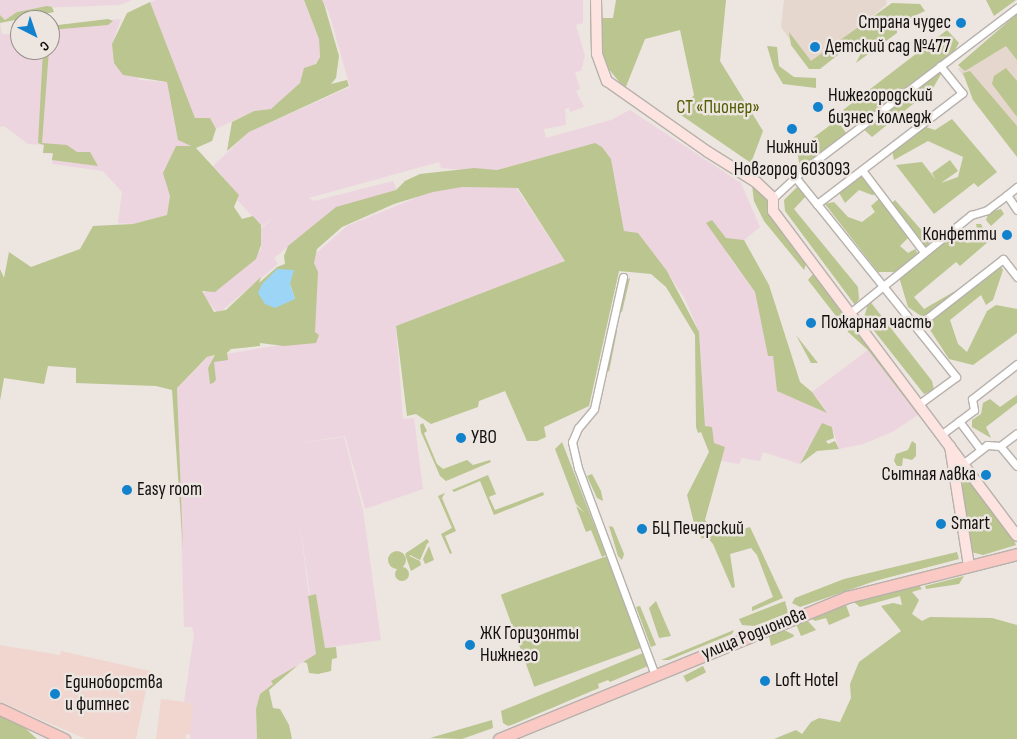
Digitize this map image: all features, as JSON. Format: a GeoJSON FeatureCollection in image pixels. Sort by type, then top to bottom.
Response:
{"type":"FeatureCollection","features":[{"type":"Feature","properties":{"kind":"main road","name":"улица Родионова"},"geometry":{"type":"LineString","coordinates":[[499,739],[847,597],[1017,554]]}},
{"type":"Feature","properties":{"kind":"main road"},"geometry":{"type":"LineString","coordinates":[[0,709],[64,739]]}},
{"type":"Feature","properties":{"kind":"street"},"geometry":{"type":"LineString","coordinates":[[596,0],[597,54],[607,81],[708,152],[748,176],[773,198]]}},
{"type":"Feature","properties":{"kind":"street"},"geometry":{"type":"LineString","coordinates":[[1017,8],[795,177],[773,198],[772,211],[964,463],[1017,536]]}},
{"type":"Feature","properties":{"kind":"street"},"geometry":{"type":"LineString","coordinates":[[817,204],[962,94],[940,66]]}},
{"type":"Feature","properties":{"kind":"street"},"geometry":{"type":"LineString","coordinates":[[862,170],[924,252]]}},
{"type":"Feature","properties":{"kind":"street"},"geometry":{"type":"LineString","coordinates":[[795,177],[884,285],[956,377],[919,404]]}},
{"type":"Feature","properties":{"kind":"street"},"geometry":{"type":"LineString","coordinates":[[850,313],[971,215],[987,210],[1017,187]]}},
{"type":"Feature","properties":{"kind":"street"},"geometry":{"type":"LineString","coordinates":[[1006,195],[1017,210]]}},
{"type":"Feature","properties":{"kind":"street"},"geometry":{"type":"LineString","coordinates":[[916,326],[1003,259],[1017,277]]}},
{"type":"Feature","properties":{"kind":"street"},"geometry":{"type":"LineString","coordinates":[[622,277],[594,409],[578,428],[572,442],[578,468],[655,675]]}},
{"type":"Feature","properties":{"kind":"street"},"geometry":{"type":"LineString","coordinates":[[942,434],[974,410],[972,399],[1017,364]]}},
{"type":"Feature","properties":{"kind":"street"},"geometry":{"type":"LineString","coordinates":[[959,422],[981,450]]}},
{"type":"Feature","properties":{"kind":"street"},"geometry":{"type":"LineString","coordinates":[[952,468],[964,463],[987,445],[1000,446],[1017,433]]}},
{"type":"Feature","properties":{"kind":"street"},"geometry":{"type":"LineString","coordinates":[[950,445],[952,468],[969,566]]}},
{"type":"Feature","properties":{"kind":"street"},"geometry":{"type":"LineString","coordinates":[[1000,446],[1017,466]]}},
{"type":"Feature","properties":{"kind":"shaded area"},"geometry":{"type":"Polygon","coordinates":[[[0,0],[132,0],[120,5],[10,10],[10,17],[5,20],[0,15],[0,0]]]}},
{"type":"Feature","properties":{"kind":"shaded area"},"geometry":{"type":"Polygon","coordinates":[[[156,0],[304,0],[319,39],[320,57],[299,85],[271,109],[254,111],[216,129],[209,118],[195,118],[150,2],[156,0]]]}},
{"type":"Feature","properties":{"kind":"shaded area"},"geometry":{"type":"Polygon","coordinates":[[[322,0],[583,0],[583,23],[576,25],[585,56],[581,71],[575,72],[580,89],[576,91],[584,107],[570,112],[569,108],[565,109],[566,125],[544,129],[546,138],[611,120],[630,110],[741,183],[760,227],[727,254],[755,292],[769,356],[773,355],[827,411],[812,392],[868,350],[918,415],[892,432],[863,444],[839,449],[832,427],[807,449],[800,464],[763,452],[760,461],[742,458],[739,464],[721,461],[706,436],[699,332],[685,299],[667,271],[654,255],[624,231],[611,159],[595,143],[497,170],[441,168],[439,162],[309,198],[314,201],[393,181],[397,190],[336,208],[274,258],[278,264],[218,314],[202,294],[261,250],[260,229],[276,216],[262,226],[237,200],[239,195],[213,166],[249,132],[350,87],[329,13],[322,0]]]}},
{"type":"Feature","properties":{"kind":"shaded area","name":"Детский сад №477"},"geometry":{"type":"Polygon","coordinates":[[[784,0],[886,0],[887,4],[810,68],[781,27],[784,0]]]}},
{"type":"Feature","properties":{"kind":"shaded area"},"geometry":{"type":"Polygon","coordinates":[[[121,19],[112,44],[140,80],[167,82],[178,139],[194,148],[170,196],[167,215],[133,224],[118,223],[122,192],[103,171],[52,164],[53,154],[43,153],[44,145],[28,144],[4,126],[0,127],[0,23],[2,34],[10,34],[10,60],[60,60],[60,25],[121,19]]]}},
{"type":"Feature","properties":{"kind":"shaded area"},"geometry":{"type":"Polygon","coordinates":[[[1017,24],[1017,148],[958,69],[1017,24]]]}},
{"type":"Feature","properties":{"kind":"shaded area"},"geometry":{"type":"Polygon","coordinates":[[[452,183],[515,186],[565,261],[396,326],[403,419],[414,418],[423,489],[365,509],[345,436],[289,445],[344,437],[363,510],[381,640],[325,648],[316,594],[310,595],[299,517],[316,654],[272,681],[273,684],[260,694],[256,709],[257,739],[190,739],[193,703],[184,702],[194,635],[192,627],[184,627],[177,388],[208,357],[315,339],[312,257],[347,226],[452,183]]]}},
{"type":"Feature","properties":{"kind":"shaded area"},"geometry":{"type":"Polygon","coordinates":[[[0,645],[60,655],[61,651],[150,671],[136,739],[86,739],[0,702],[0,645]]]}},
{"type":"Feature","properties":{"kind":"shaded area"},"geometry":{"type":"Polygon","coordinates":[[[161,699],[194,703],[191,735],[186,734],[186,739],[156,739],[161,699]]]}},
{"type":"Feature","properties":{"kind":"green space"},"geometry":{"type":"Polygon","coordinates":[[[304,0],[322,0],[339,56],[336,78],[331,84],[347,80],[349,86],[249,132],[227,151],[232,122],[254,111],[271,109],[300,83],[304,68],[316,64],[320,57],[319,39],[304,0]]]}},
{"type":"Feature","properties":{"kind":"green space","name":"СТ «Пионер»"},"geometry":{"type":"Polygon","coordinates":[[[616,0],[726,0],[720,61],[763,131],[751,163],[678,113],[694,95],[680,30],[645,39],[625,89],[603,62],[602,18],[613,18],[616,0]]]}},
{"type":"Feature","properties":{"kind":"green space"},"geometry":{"type":"Polygon","coordinates":[[[986,0],[1016,0],[994,16],[986,0]]]}},
{"type":"Feature","properties":{"kind":"green space"},"geometry":{"type":"Polygon","coordinates":[[[150,2],[195,118],[210,118],[216,129],[212,141],[196,148],[239,195],[234,207],[242,219],[253,216],[261,225],[261,245],[256,259],[215,292],[202,291],[214,312],[226,310],[261,277],[259,283],[277,267],[285,264],[284,256],[288,246],[336,207],[396,190],[405,181],[420,174],[474,168],[497,170],[595,143],[602,147],[611,159],[624,231],[638,233],[667,271],[699,332],[705,426],[712,427],[714,443],[725,447],[705,520],[709,524],[725,524],[728,534],[750,527],[783,598],[752,611],[752,607],[773,597],[757,555],[751,548],[730,554],[735,587],[732,588],[713,544],[706,536],[702,539],[694,523],[687,495],[709,452],[701,432],[698,433],[696,427],[695,335],[666,287],[651,274],[619,271],[589,406],[544,427],[546,437],[537,441],[527,441],[505,391],[479,401],[478,407],[431,424],[416,414],[407,416],[396,326],[565,261],[518,188],[462,187],[433,192],[394,204],[342,227],[317,249],[314,263],[318,272],[315,332],[319,335],[316,343],[284,346],[260,343],[260,346],[231,349],[227,353],[228,360],[214,362],[216,380],[213,383],[210,384],[208,368],[215,355],[207,357],[177,388],[183,549],[172,390],[156,386],[76,383],[76,368],[48,366],[44,384],[4,378],[0,401],[0,269],[4,278],[9,252],[31,267],[80,249],[93,226],[133,224],[167,215],[170,196],[163,173],[176,146],[191,146],[178,140],[167,82],[123,75],[114,63],[112,44],[127,13],[150,2]],[[262,284],[295,299],[290,284],[262,284]]]}},
{"type":"Feature","properties":{"kind":"green space"},"geometry":{"type":"Polygon","coordinates":[[[892,3],[920,4],[925,11],[897,24],[897,33],[856,63],[861,53],[853,43],[820,69],[809,69],[791,45],[789,32],[811,61],[892,3]]]}},
{"type":"Feature","properties":{"kind":"green space"},"geometry":{"type":"Polygon","coordinates":[[[47,6],[52,7],[53,10],[27,10],[47,6]]]}},
{"type":"Feature","properties":{"kind":"green space"},"geometry":{"type":"Polygon","coordinates":[[[1017,14],[1017,60],[1006,46],[965,71],[958,65],[1017,14]]]}},
{"type":"Feature","properties":{"kind":"green space"},"geometry":{"type":"Polygon","coordinates":[[[0,15],[5,20],[10,17],[10,21],[0,23],[0,15]]]}},
{"type":"Feature","properties":{"kind":"green space"},"geometry":{"type":"Polygon","coordinates":[[[108,19],[113,21],[108,25],[60,29],[60,25],[108,19]]]}},
{"type":"Feature","properties":{"kind":"green space"},"geometry":{"type":"Polygon","coordinates":[[[947,30],[959,43],[933,88],[872,137],[843,110],[947,30]]]}},
{"type":"Feature","properties":{"kind":"green space"},"geometry":{"type":"Polygon","coordinates":[[[767,46],[777,47],[779,66],[794,77],[816,78],[816,88],[783,84],[774,69],[767,46]]]}},
{"type":"Feature","properties":{"kind":"green space"},"geometry":{"type":"Polygon","coordinates":[[[42,60],[48,60],[42,143],[67,145],[77,152],[90,152],[98,166],[52,160],[53,153],[43,153],[44,145],[38,143],[42,60]]]}},
{"type":"Feature","properties":{"kind":"green space"},"geometry":{"type":"Polygon","coordinates":[[[1006,68],[1017,81],[1017,117],[992,84],[994,76],[1006,68]]]}},
{"type":"Feature","properties":{"kind":"green space"},"geometry":{"type":"Polygon","coordinates":[[[970,71],[1017,126],[1017,157],[973,100],[963,73],[970,71]]]}},
{"type":"Feature","properties":{"kind":"green space"},"geometry":{"type":"Polygon","coordinates":[[[952,119],[997,172],[978,187],[974,183],[934,214],[896,165],[922,162],[936,180],[932,173],[950,160],[958,171],[941,183],[958,177],[963,157],[928,141],[894,160],[892,150],[923,126],[935,130],[952,119]]]}},
{"type":"Feature","properties":{"kind":"green space"},"geometry":{"type":"Polygon","coordinates":[[[837,120],[846,133],[800,168],[797,150],[837,120]]]}},
{"type":"Feature","properties":{"kind":"green space"},"geometry":{"type":"Polygon","coordinates":[[[862,173],[878,194],[872,195],[859,190],[845,203],[838,191],[862,173]]]}},
{"type":"Feature","properties":{"kind":"green space"},"geometry":{"type":"Polygon","coordinates":[[[752,185],[767,197],[767,209],[806,264],[804,270],[764,221],[754,201],[752,185]]]}},
{"type":"Feature","properties":{"kind":"green space"},"geometry":{"type":"Polygon","coordinates":[[[798,186],[806,196],[794,209],[858,287],[859,299],[855,305],[785,211],[784,200],[798,186]]]}},
{"type":"Feature","properties":{"kind":"green space"},"geometry":{"type":"Polygon","coordinates":[[[880,198],[908,238],[900,246],[908,253],[915,249],[918,254],[896,272],[878,272],[825,204],[834,202],[848,217],[862,222],[875,212],[871,206],[880,198]]]}},
{"type":"Feature","properties":{"kind":"green space"},"geometry":{"type":"Polygon","coordinates":[[[895,200],[931,241],[925,248],[891,204],[895,200]]]}},
{"type":"Feature","properties":{"kind":"green space"},"geometry":{"type":"Polygon","coordinates":[[[1001,209],[1004,214],[991,226],[986,220],[989,212],[1001,209]]]}},
{"type":"Feature","properties":{"kind":"green space"},"geometry":{"type":"Polygon","coordinates":[[[712,220],[726,238],[744,240],[769,285],[800,382],[812,392],[827,413],[777,391],[773,356],[768,356],[755,292],[706,223],[712,220]]]}},
{"type":"Feature","properties":{"kind":"green space"},"geometry":{"type":"Polygon","coordinates":[[[976,224],[981,224],[989,241],[960,266],[956,262],[914,297],[924,309],[1000,265],[1003,270],[993,300],[986,305],[981,295],[950,320],[958,344],[967,352],[987,311],[996,305],[1017,309],[1017,333],[973,365],[949,359],[921,316],[908,307],[899,277],[951,236],[968,243],[979,237],[976,224]]]}},
{"type":"Feature","properties":{"kind":"green space"},"geometry":{"type":"Polygon","coordinates":[[[813,274],[844,312],[841,317],[836,316],[808,280],[813,274]]]}},
{"type":"Feature","properties":{"kind":"green space"},"geometry":{"type":"Polygon","coordinates":[[[630,278],[622,312],[620,311],[624,281],[630,278]]]}},
{"type":"Feature","properties":{"kind":"green space"},"geometry":{"type":"Polygon","coordinates":[[[869,300],[932,381],[934,390],[924,394],[864,318],[869,300]]]}},
{"type":"Feature","properties":{"kind":"green space"},"geometry":{"type":"Polygon","coordinates":[[[851,324],[855,325],[924,414],[918,415],[868,350],[848,332],[847,328],[851,324]]]}},
{"type":"Feature","properties":{"kind":"green space"},"geometry":{"type":"Polygon","coordinates":[[[615,331],[617,331],[609,372],[606,367],[615,331]]]}},
{"type":"Feature","properties":{"kind":"green space"},"geometry":{"type":"Polygon","coordinates":[[[796,335],[818,363],[811,363],[796,335]]]}},
{"type":"Feature","properties":{"kind":"green space"},"geometry":{"type":"Polygon","coordinates":[[[1017,395],[1017,403],[986,427],[991,438],[972,427],[972,420],[981,414],[983,403],[990,399],[1000,407],[1017,395]]]}},
{"type":"Feature","properties":{"kind":"green space"},"geometry":{"type":"Polygon","coordinates":[[[423,423],[427,431],[424,433],[437,464],[443,469],[467,460],[473,465],[490,460],[491,462],[446,481],[440,476],[421,432],[420,425],[423,423]]]}},
{"type":"Feature","properties":{"kind":"green space"},"geometry":{"type":"Polygon","coordinates":[[[822,423],[832,427],[834,438],[826,441],[828,444],[835,441],[839,449],[817,451],[800,464],[822,423]]]}},
{"type":"Feature","properties":{"kind":"green space"},"geometry":{"type":"Polygon","coordinates":[[[912,441],[916,444],[916,456],[912,460],[903,458],[902,466],[897,466],[894,461],[896,454],[908,450],[912,441]]]}},
{"type":"Feature","properties":{"kind":"green space"},"geometry":{"type":"Polygon","coordinates":[[[562,442],[606,555],[602,557],[591,530],[586,532],[576,506],[585,513],[576,504],[555,449],[562,442]]]}},
{"type":"Feature","properties":{"kind":"green space"},"geometry":{"type":"Polygon","coordinates":[[[960,466],[1009,528],[1016,545],[983,555],[971,552],[960,466]]]}},
{"type":"Feature","properties":{"kind":"green space"},"geometry":{"type":"Polygon","coordinates":[[[592,474],[601,491],[603,501],[597,498],[587,476],[592,474]]]}},
{"type":"Feature","properties":{"kind":"green space"},"geometry":{"type":"Polygon","coordinates":[[[488,475],[496,494],[489,497],[495,510],[543,492],[544,495],[494,515],[480,481],[454,492],[452,490],[488,475]]]}},
{"type":"Feature","properties":{"kind":"green space"},"geometry":{"type":"Polygon","coordinates":[[[445,493],[442,498],[456,531],[445,536],[452,553],[450,554],[441,534],[452,528],[438,496],[445,493]]]}},
{"type":"Feature","properties":{"kind":"green space"},"geometry":{"type":"Polygon","coordinates":[[[609,526],[613,527],[624,554],[622,560],[618,556],[609,526]]]}},
{"type":"Feature","properties":{"kind":"green space"},"geometry":{"type":"Polygon","coordinates":[[[427,539],[429,542],[408,557],[405,554],[427,539]]]}},
{"type":"Feature","properties":{"kind":"green space"},"geometry":{"type":"Polygon","coordinates":[[[427,544],[420,560],[406,553],[427,544]]]}},
{"type":"Feature","properties":{"kind":"green space"},"geometry":{"type":"Polygon","coordinates":[[[429,546],[434,560],[425,564],[423,559],[429,546]]]}},
{"type":"Feature","properties":{"kind":"green space"},"geometry":{"type":"Polygon","coordinates":[[[397,551],[403,554],[406,560],[403,566],[397,569],[391,566],[388,560],[391,554],[397,551]]]}},
{"type":"Feature","properties":{"kind":"green space"},"geometry":{"type":"Polygon","coordinates":[[[957,552],[959,559],[875,581],[800,607],[792,603],[795,598],[844,579],[957,552]]]}},
{"type":"Feature","properties":{"kind":"green space"},"geometry":{"type":"Polygon","coordinates":[[[405,554],[420,561],[421,565],[411,571],[405,554]]]}},
{"type":"Feature","properties":{"kind":"green space"},"geometry":{"type":"Polygon","coordinates":[[[607,556],[641,648],[534,687],[501,595],[607,556]]]}},
{"type":"Feature","properties":{"kind":"green space"},"geometry":{"type":"Polygon","coordinates":[[[402,567],[407,569],[409,574],[407,579],[402,581],[397,579],[395,574],[397,569],[402,567]]]}},
{"type":"Feature","properties":{"kind":"green space"},"geometry":{"type":"Polygon","coordinates":[[[964,576],[959,584],[926,589],[925,586],[964,576]]]}},
{"type":"Feature","properties":{"kind":"green space"},"geometry":{"type":"Polygon","coordinates":[[[919,585],[922,589],[912,592],[919,600],[912,614],[922,621],[930,617],[992,618],[1017,625],[1017,739],[774,739],[796,730],[802,734],[811,722],[819,718],[840,722],[851,698],[850,684],[859,662],[901,631],[881,606],[893,603],[902,605],[900,596],[860,607],[854,602],[919,585]]]}},
{"type":"Feature","properties":{"kind":"green space"},"geometry":{"type":"Polygon","coordinates":[[[316,594],[325,648],[336,647],[337,658],[332,659],[331,671],[318,674],[309,673],[307,663],[303,662],[316,654],[308,596],[316,594]]]}},
{"type":"Feature","properties":{"kind":"green space"},"geometry":{"type":"Polygon","coordinates":[[[656,601],[671,636],[659,638],[649,608],[656,601]]]}},
{"type":"Feature","properties":{"kind":"green space"},"geometry":{"type":"Polygon","coordinates":[[[785,601],[788,613],[754,626],[742,625],[739,619],[785,601]]]}},
{"type":"Feature","properties":{"kind":"green space"},"geometry":{"type":"Polygon","coordinates":[[[846,605],[850,616],[829,625],[826,618],[815,621],[812,619],[846,605]]]}},
{"type":"Feature","properties":{"kind":"green space"},"geometry":{"type":"Polygon","coordinates":[[[640,606],[656,645],[651,647],[636,607],[640,606]]]}},
{"type":"Feature","properties":{"kind":"green space"},"geometry":{"type":"Polygon","coordinates":[[[807,620],[816,630],[801,636],[796,624],[807,620]]]}},
{"type":"Feature","properties":{"kind":"green space"},"geometry":{"type":"Polygon","coordinates":[[[782,629],[794,635],[793,637],[771,646],[769,636],[782,629]]]}},
{"type":"Feature","properties":{"kind":"green space"},"geometry":{"type":"Polygon","coordinates":[[[734,630],[732,634],[669,660],[661,660],[734,630]]]}},
{"type":"Feature","properties":{"kind":"green space"},"geometry":{"type":"Polygon","coordinates":[[[643,653],[648,666],[610,682],[608,680],[598,684],[599,688],[514,724],[508,726],[503,723],[501,711],[643,653]]]}},
{"type":"Feature","properties":{"kind":"green space"},"geometry":{"type":"Polygon","coordinates":[[[298,665],[269,690],[273,708],[280,709],[289,725],[292,739],[257,739],[256,709],[260,694],[273,684],[271,681],[298,665]]]}},
{"type":"Feature","properties":{"kind":"green space"},"geometry":{"type":"Polygon","coordinates":[[[703,666],[706,672],[687,682],[683,676],[703,666]]]}},
{"type":"Feature","properties":{"kind":"green space"},"geometry":{"type":"Polygon","coordinates":[[[0,714],[25,728],[37,739],[0,739],[0,714]]]}},
{"type":"Feature","properties":{"kind":"green space"},"geometry":{"type":"Polygon","coordinates":[[[492,720],[493,728],[462,739],[430,738],[492,720]]]}},
{"type":"Feature","properties":{"kind":"water"},"geometry":{"type":"Polygon","coordinates":[[[277,269],[294,270],[290,284],[295,299],[275,308],[265,304],[258,293],[262,284],[277,269]]]}},
{"type":"Feature","properties":{"kind":"place","name":"Страна чудес"},"geometry":{"type":"Point","coordinates":[961,23]}},
{"type":"Feature","properties":{"kind":"place","name":"Детский сад №477"},"geometry":{"type":"Point","coordinates":[815,47]}},
{"type":"Feature","properties":{"kind":"place","name":"Нижегородский бизнес колледж"},"geometry":{"type":"Point","coordinates":[818,107]}},
{"type":"Feature","properties":{"kind":"place","name":"Нижний Новгород 603093"},"geometry":{"type":"Point","coordinates":[792,129]}},
{"type":"Feature","properties":{"kind":"place","name":"Конфетти"},"geometry":{"type":"Point","coordinates":[1007,235]}},
{"type":"Feature","properties":{"kind":"place","name":"Пожарная часть"},"geometry":{"type":"Point","coordinates":[811,323]}},
{"type":"Feature","properties":{"kind":"place","name":"УВО"},"geometry":{"type":"Point","coordinates":[461,438]}},
{"type":"Feature","properties":{"kind":"place","name":"Сытная лавка"},"geometry":{"type":"Point","coordinates":[986,475]}},
{"type":"Feature","properties":{"kind":"place","name":"Easy room"},"geometry":{"type":"Point","coordinates":[127,490]}},
{"type":"Feature","properties":{"kind":"place","name":"Smart"},"geometry":{"type":"Point","coordinates":[941,524]}},
{"type":"Feature","properties":{"kind":"place","name":"БЦ Печерский"},"geometry":{"type":"Point","coordinates":[642,529]}},
{"type":"Feature","properties":{"kind":"place","name":"ЖК Горизонты Нижнего"},"geometry":{"type":"Point","coordinates":[470,645]}},
{"type":"Feature","properties":{"kind":"place","name":"Loft Hotel"},"geometry":{"type":"Point","coordinates":[765,681]}},
{"type":"Feature","properties":{"kind":"place","name":"Единоборства и фитнес"},"geometry":{"type":"Point","coordinates":[55,694]}}]}
